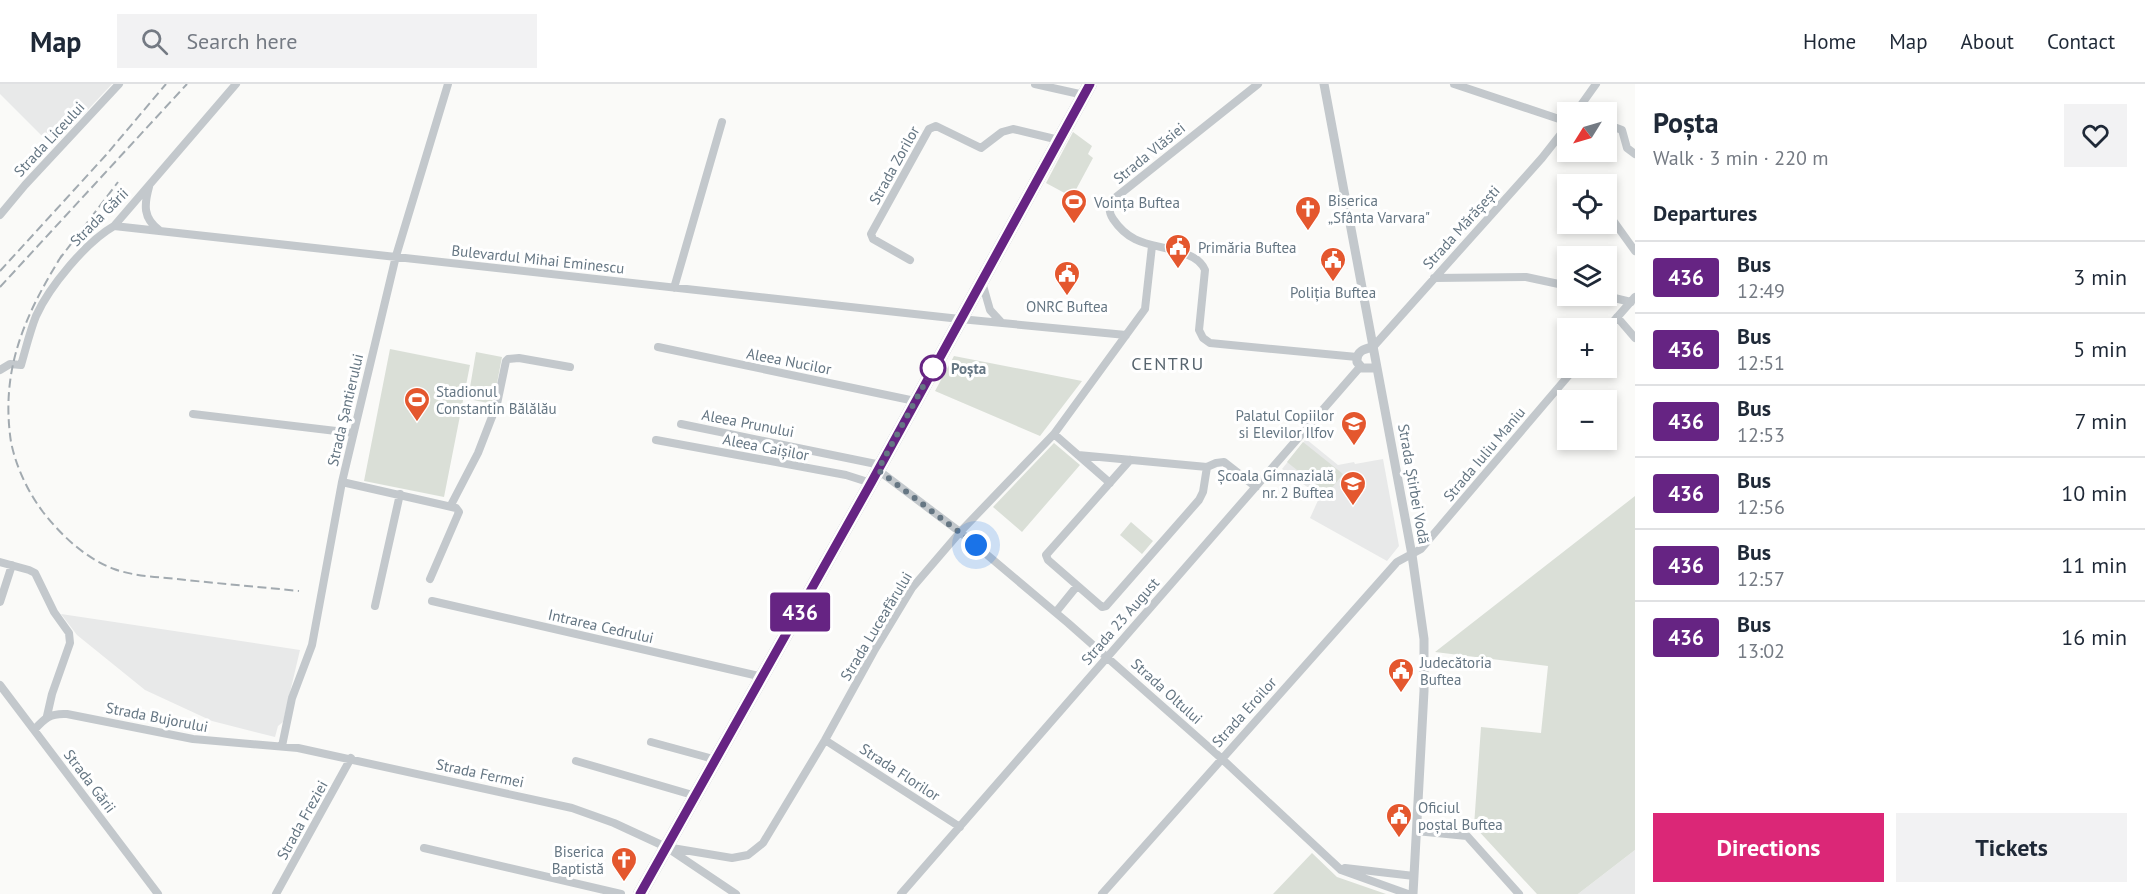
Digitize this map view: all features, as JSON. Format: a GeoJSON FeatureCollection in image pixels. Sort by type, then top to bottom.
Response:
{"type":"FeatureCollection","features":[{"type":"Feature","properties":{"kind":"main road"},"geometry":{"type":"LineString","coordinates":[[640,894],[717,760],[1087,90]]}},
{"type":"Feature","properties":{"kind":"street","name":"Strada Liceului"},"geometry":{"type":"LineString","coordinates":[[0,215],[32,177],[119,84]]}},
{"type":"Feature","properties":{"kind":"street","name":"Strada Gării"},"geometry":{"type":"LineString","coordinates":[[0,370],[10,364],[21,365],[36,316],[48,295],[94,239],[114,226],[236,84]]}},
{"type":"Feature","properties":{"kind":"street","name":"Strada Șantierului"},"geometry":{"type":"LineString","coordinates":[[282,746],[292,698],[312,645],[342,482],[396,256],[448,84]]}},
{"type":"Feature","properties":{"kind":"street"},"geometry":{"type":"LineString","coordinates":[[1035,84],[1087,90]]}},
{"type":"Feature","properties":{"kind":"street","name":"Strada Vlăsiei"},"geometry":{"type":"LineString","coordinates":[[1258,84],[1112,201],[1110,213],[1122,231],[1132,239],[1188,254],[1202,264],[1205,270],[1199,317],[1200,334],[1210,343],[1357,357]]}},
{"type":"Feature","properties":{"kind":"street","name":"Strada Știrbei Vodă"},"geometry":{"type":"LineString","coordinates":[[1324,84],[1412,555],[1421,616],[1424,659],[1414,876],[1411,894]]}},
{"type":"Feature","properties":{"kind":"street"},"geometry":{"type":"LineString","coordinates":[[1454,84],[1557,119]]}},
{"type":"Feature","properties":{"kind":"street"},"geometry":{"type":"LineString","coordinates":[[1583,102],[1596,84]]}},
{"type":"Feature","properties":{"kind":"street"},"geometry":{"type":"LineString","coordinates":[[674,288],[722,122]]}},
{"type":"Feature","properties":{"kind":"street","name":"Strada Zorilor"},"geometry":{"type":"LineString","coordinates":[[910,260],[873,239],[871,234],[929,129],[936,126],[981,148],[1002,132],[1013,129],[1059,140]]}},
{"type":"Feature","properties":{"kind":"street"},"geometry":{"type":"LineString","coordinates":[[1617,128],[1622,130],[1627,148],[1635,154]]}},
{"type":"Feature","properties":{"kind":"street","name":"Strada Mărășești"},"geometry":{"type":"LineString","coordinates":[[1373,346],[1542,158],[1557,138]]}},
{"type":"Feature","properties":{"kind":"street"},"geometry":{"type":"LineString","coordinates":[[150,184],[144,205],[149,221],[160,231]]}},
{"type":"Feature","properties":{"kind":"street","name":"Bulevardul Mihai Eminescu"},"geometry":{"type":"LineString","coordinates":[[114,226],[960,319],[1126,334]]}},
{"type":"Feature","properties":{"kind":"street"},"geometry":{"type":"LineString","coordinates":[[1617,226],[1635,251]]}},
{"type":"Feature","properties":{"kind":"street","name":"Strada Luceafărului"},"geometry":{"type":"LineString","coordinates":[[666,848],[732,858],[754,852],[766,838],[912,588],[960,532],[1054,434],[1145,309],[1152,246]]}},
{"type":"Feature","properties":{"kind":"street"},"geometry":{"type":"LineString","coordinates":[[1434,278],[1526,277],[1557,284]]}},
{"type":"Feature","properties":{"kind":"street"},"geometry":{"type":"LineString","coordinates":[[982,282],[987,302],[1001,322]]}},
{"type":"Feature","properties":{"kind":"street"},"geometry":{"type":"LineString","coordinates":[[1617,297],[1633,299]]}},
{"type":"Feature","properties":{"kind":"street"},"geometry":{"type":"LineString","coordinates":[[1633,299],[1617,317],[1635,338]]}},
{"type":"Feature","properties":{"kind":"street"},"geometry":{"type":"LineString","coordinates":[[1373,346],[1363,350],[1357,357],[1360,367],[1377,368]]}},
{"type":"Feature","properties":{"kind":"street","name":"Aleea Nucilor"},"geometry":{"type":"LineString","coordinates":[[658,347],[915,401]]}},
{"type":"Feature","properties":{"kind":"street"},"geometry":{"type":"LineString","coordinates":[[451,505],[478,453],[497,404],[506,361],[519,358],[570,367]]}},
{"type":"Feature","properties":{"kind":"street","name":"Strada 23 August"},"geometry":{"type":"LineString","coordinates":[[901,894],[1360,367]]}},
{"type":"Feature","properties":{"kind":"street","name":"Strada Iuliu Maniu"},"geometry":{"type":"LineString","coordinates":[[1412,555],[1421,549],[1566,378]]}},
{"type":"Feature","properties":{"kind":"street"},"geometry":{"type":"LineString","coordinates":[[193,414],[353,433]]}},
{"type":"Feature","properties":{"kind":"street","name":"Aleea Prunului"},"geometry":{"type":"LineString","coordinates":[[681,424],[879,468]]}},
{"type":"Feature","properties":{"kind":"street"},"geometry":{"type":"LineString","coordinates":[[1054,434],[1110,483]]}},
{"type":"Feature","properties":{"kind":"street","name":"Aleea Caișilor"},"geometry":{"type":"LineString","coordinates":[[656,440],[846,475],[871,483]]}},
{"type":"Feature","properties":{"kind":"street"},"geometry":{"type":"LineString","coordinates":[[1078,455],[1207,467],[1224,462],[1256,487]]}},
{"type":"Feature","properties":{"kind":"street"},"geometry":{"type":"LineString","coordinates":[[1130,460],[1046,555],[1048,560],[1100,606],[1106,606],[1199,500],[1203,492],[1207,467]]}},
{"type":"Feature","properties":{"kind":"street","name":"Strada Oltului"},"geometry":{"type":"LineString","coordinates":[[879,468],[1056,612],[1221,758],[1337,866],[1344,871],[1411,894]]}},
{"type":"Feature","properties":{"kind":"street"},"geometry":{"type":"LineString","coordinates":[[342,482],[451,505],[456,508],[459,512],[430,579]]}},
{"type":"Feature","properties":{"kind":"street"},"geometry":{"type":"LineString","coordinates":[[375,606],[400,494]]}},
{"type":"Feature","properties":{"kind":"street","name":"Strada Eroilor"},"geometry":{"type":"LineString","coordinates":[[1102,894],[1397,562],[1412,555]]}},
{"type":"Feature","properties":{"kind":"street"},"geometry":{"type":"LineString","coordinates":[[0,562],[35,573],[54,612],[70,636],[70,644],[52,694],[47,716],[34,730]]}},
{"type":"Feature","properties":{"kind":"street"},"geometry":{"type":"LineString","coordinates":[[0,602],[12,566]]}},
{"type":"Feature","properties":{"kind":"street"},"geometry":{"type":"LineString","coordinates":[[1056,612],[1077,586]]}},
{"type":"Feature","properties":{"kind":"street","name":"Intrarea Cedrului"},"geometry":{"type":"LineString","coordinates":[[432,601],[763,677]]}},
{"type":"Feature","properties":{"kind":"street","name":"Strada Gării"},"geometry":{"type":"LineString","coordinates":[[0,685],[158,894]]}},
{"type":"Feature","properties":{"kind":"street","name":"Strada Bujorului"},"geometry":{"type":"LineString","coordinates":[[47,716],[67,714],[193,739],[240,745],[282,746]]}},
{"type":"Feature","properties":{"kind":"street","name":"Strada Florilor"},"geometry":{"type":"LineString","coordinates":[[825,740],[960,826]]}},
{"type":"Feature","properties":{"kind":"street"},"geometry":{"type":"LineString","coordinates":[[651,742],[717,760]]}},
{"type":"Feature","properties":{"kind":"street","name":"Strada Fermei"},"geometry":{"type":"LineString","coordinates":[[282,746],[351,758],[572,808],[614,823],[666,848]]}},
{"type":"Feature","properties":{"kind":"street","name":"Strada Freziei"},"geometry":{"type":"LineString","coordinates":[[276,894],[351,758]]}},
{"type":"Feature","properties":{"kind":"street"},"geometry":{"type":"LineString","coordinates":[[576,761],[696,796]]}},
{"type":"Feature","properties":{"kind":"street"},"geometry":{"type":"LineString","coordinates":[[1416,831],[1467,836],[1519,894]]}},
{"type":"Feature","properties":{"kind":"street"},"geometry":{"type":"LineString","coordinates":[[424,848],[621,894]]}},
{"type":"Feature","properties":{"kind":"street"},"geometry":{"type":"LineString","coordinates":[[666,848],[736,894]]}},
{"type":"Feature","properties":{"kind":"street"},"geometry":{"type":"LineString","coordinates":[[1337,866],[1414,876]]}},
{"type":"Feature","properties":{"kind":"shaded area"},"geometry":{"type":"Polygon","coordinates":[[[0,84],[112,84],[53,147],[0,94],[0,84]]]}},
{"type":"Feature","properties":{"kind":"shaded area"},"geometry":{"type":"Polygon","coordinates":[[[1073,132],[1092,146],[1088,154],[1093,158],[1072,197],[1046,183],[1073,132]]]}},
{"type":"Feature","properties":{"kind":"shaded area","name":"Stadionul Constantin Bălălău"},"geometry":{"type":"Polygon","coordinates":[[[390,349],[470,365],[444,497],[364,481],[390,349]]]}},
{"type":"Feature","properties":{"kind":"shaded area"},"geometry":{"type":"Polygon","coordinates":[[[476,352],[502,357],[493,404],[468,399],[476,352]]]}},
{"type":"Feature","properties":{"kind":"shaded area"},"geometry":{"type":"Polygon","coordinates":[[[954,356],[1082,381],[1040,436],[935,391],[954,356]]]}},
{"type":"Feature","properties":{"kind":"shaded area","name":"Școala Gimnazială nr. 2 Buftea"},"geometry":{"type":"Polygon","coordinates":[[[1306,439],[1338,465],[1383,459],[1399,546],[1387,561],[1310,518],[1320,496],[1282,469],[1306,439]]]}},
{"type":"Feature","properties":{"kind":"shaded area"},"geometry":{"type":"Polygon","coordinates":[[[1303,442],[1343,474],[1327,494],[1287,462],[1303,442]]]}},
{"type":"Feature","properties":{"kind":"shaded area"},"geometry":{"type":"Polygon","coordinates":[[[1054,443],[1080,465],[1022,532],[993,507],[1054,443]]]}},
{"type":"Feature","properties":{"kind":"shaded area"},"geometry":{"type":"Polygon","coordinates":[[[1635,496],[1635,850],[1578,894],[1537,894],[1474,826],[1481,727],[1541,733],[1548,666],[1435,652],[1635,496]]]}},
{"type":"Feature","properties":{"kind":"shaded area"},"geometry":{"type":"Polygon","coordinates":[[[1131,522],[1153,541],[1142,554],[1120,535],[1131,522]]]}},
{"type":"Feature","properties":{"kind":"shaded area"},"geometry":{"type":"Polygon","coordinates":[[[61,614],[300,650],[283,722],[278,726],[275,737],[212,721],[145,690],[77,635],[61,614]]]}},
{"type":"Feature","properties":{"kind":"shaded area"},"geometry":{"type":"Polygon","coordinates":[[[1635,850],[1635,894],[1578,894],[1635,850]]]}},
{"type":"Feature","properties":{"kind":"shaded area"},"geometry":{"type":"Polygon","coordinates":[[[1312,853],[1337,877],[1386,894],[1273,894],[1312,853]]]}},
{"type":"Feature","properties":{"kind":"railway"},"geometry":{"type":"LineString","coordinates":[[0,271],[106,155],[166,84]]}},
{"type":"Feature","properties":{"kind":"railway"},"geometry":{"type":"LineString","coordinates":[[0,287],[187,84]]}},
{"type":"Feature","properties":{"kind":"railway"},"geometry":{"type":"LineString","coordinates":[[58,261],[118,182]]}},
{"type":"Feature","properties":{"kind":"railway"},"geometry":{"type":"LineString","coordinates":[[62,255],[27,321],[18,344],[9,390],[13,451],[23,479],[43,512],[75,545],[93,559],[114,569],[131,574],[299,591]]}},
{"type":"Feature","properties":{"kind":"bus line","name":"436"},"geometry":{"type":"LineString","coordinates":[[640,894],[752,698],[1090,84]]}},
{"type":"Feature","properties":{"kind":"place","name":"Voința Buftea"},"geometry":{"type":"Point","coordinates":[1074,225]}},
{"type":"Feature","properties":{"kind":"place","name":"Biserica „Sfânta Varvara\""},"geometry":{"type":"Point","coordinates":[1308,232]}},
{"type":"Feature","properties":{"kind":"place","name":"Primăria Buftea"},"geometry":{"type":"Point","coordinates":[1178,270]}},
{"type":"Feature","properties":{"kind":"place","name":"Poliția Buftea"},"geometry":{"type":"Point","coordinates":[1333,283]}},
{"type":"Feature","properties":{"kind":"place","name":"ONRC Buftea"},"geometry":{"type":"Point","coordinates":[1067,297]}},
{"type":"Feature","properties":{"kind":"place","name":"Poșta"},"geometry":{"type":"Point","coordinates":[933,368]}},
{"type":"Feature","properties":{"kind":"place","name":"Stadionul Constantin Bălălău"},"geometry":{"type":"Point","coordinates":[417,423]}},
{"type":"Feature","properties":{"kind":"place","name":"Palatul Copiilor si Elevilor Ilfov"},"geometry":{"type":"Point","coordinates":[1354,447]}},
{"type":"Feature","properties":{"kind":"place","name":"Școala Gimnazială nr. 2 Buftea"},"geometry":{"type":"Point","coordinates":[1353,507]}},
{"type":"Feature","properties":{"kind":"place","name":"Judecătoria Buftea"},"geometry":{"type":"Point","coordinates":[1401,694]}},
{"type":"Feature","properties":{"kind":"place","name":"Oficiul poștal Buftea"},"geometry":{"type":"Point","coordinates":[1399,839]}},
{"type":"Feature","properties":{"kind":"place","name":"Biserica Baptistă"},"geometry":{"type":"Point","coordinates":[624,883]}},
{"type":"Feature","properties":{"kind":"district","name":"CENTRU"},"geometry":{"type":"Point","coordinates":[1168,363]}},
{"type":"Feature","properties":{"kind":"route"},"geometry":{"type":"LineString","coordinates":[[933,368],[878,470],[976,545]]}}]}
